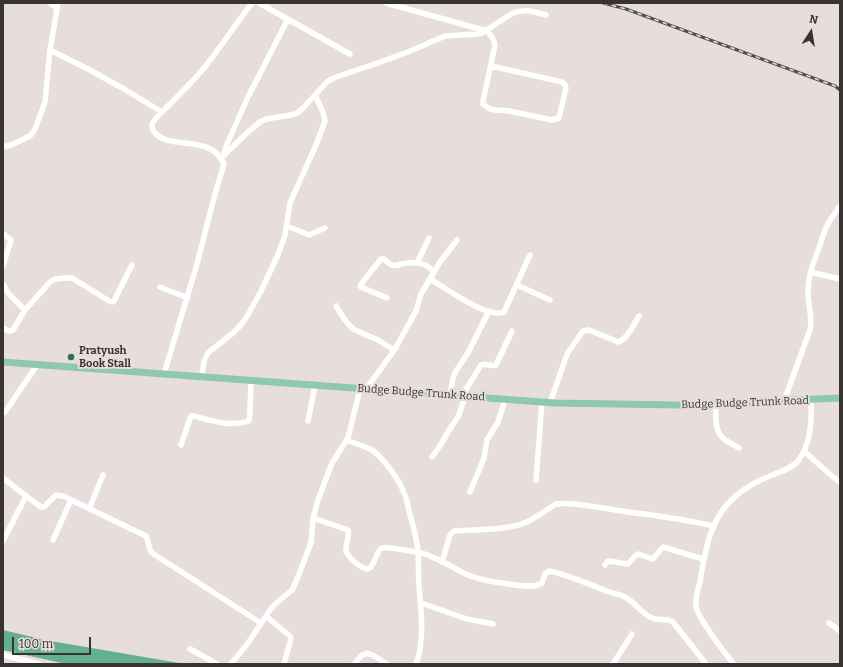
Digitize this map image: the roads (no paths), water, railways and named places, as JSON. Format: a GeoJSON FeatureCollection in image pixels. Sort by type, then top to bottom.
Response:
{"type":"FeatureCollection","features":[{"type":"Feature","properties":{"kind":"main road","name":"Budge Budge Trunk Road"},"geometry":{"type":"LineString","coordinates":[[3,362],[550,403],[677,405],[840,398]]}},
{"type":"Feature","properties":{"kind":"street"},"geometry":{"type":"LineString","coordinates":[[3,147],[11,145],[32,134],[35,130],[45,102],[50,50],[57,5],[50,3]]}},
{"type":"Feature","properties":{"kind":"street"},"geometry":{"type":"LineString","coordinates":[[222,157],[202,145],[164,140],[154,133],[152,126],[162,112],[204,68],[252,3]]}},
{"type":"Feature","properties":{"kind":"street"},"geometry":{"type":"LineString","coordinates":[[259,3],[350,54]]}},
{"type":"Feature","properties":{"kind":"street"},"geometry":{"type":"LineString","coordinates":[[386,3],[487,31],[491,35],[495,45],[483,104],[490,109],[495,110],[509,111],[552,120],[559,118],[566,88],[564,83],[558,80],[491,66]]}},
{"type":"Feature","properties":{"kind":"street"},"geometry":{"type":"LineString","coordinates":[[222,157],[260,122],[266,119],[297,113],[328,81],[336,77],[408,52],[440,37],[482,33],[518,11],[524,10],[546,16]]}},
{"type":"Feature","properties":{"kind":"street"},"geometry":{"type":"LineString","coordinates":[[164,374],[188,298],[223,168],[224,164],[222,157],[248,97],[288,19]]}},
{"type":"Feature","properties":{"kind":"street"},"geometry":{"type":"LineString","coordinates":[[50,50],[104,77],[162,112]]}},
{"type":"Feature","properties":{"kind":"street"},"geometry":{"type":"LineString","coordinates":[[202,377],[206,355],[233,333],[246,318],[277,257],[287,226],[290,203],[325,121],[323,112],[315,95]]}},
{"type":"Feature","properties":{"kind":"street"},"geometry":{"type":"LineString","coordinates":[[784,401],[810,330],[812,316],[809,307],[808,291],[810,272],[825,229],[840,206]]}},
{"type":"Feature","properties":{"kind":"street"},"geometry":{"type":"LineString","coordinates":[[287,226],[309,235],[325,228]]}},
{"type":"Feature","properties":{"kind":"street"},"geometry":{"type":"LineString","coordinates":[[3,234],[11,240],[3,266]]}},
{"type":"Feature","properties":{"kind":"street"},"geometry":{"type":"LineString","coordinates":[[417,263],[429,238]]}},
{"type":"Feature","properties":{"kind":"street"},"geometry":{"type":"LineString","coordinates":[[231,664],[248,643],[274,605],[292,590],[311,543],[318,500],[332,463],[349,434],[363,389],[394,350],[416,311],[422,294],[430,279],[440,262],[457,240]]}},
{"type":"Feature","properties":{"kind":"street"},"geometry":{"type":"LineString","coordinates":[[430,279],[479,308],[500,314],[504,312],[530,255]]}},
{"type":"Feature","properties":{"kind":"street"},"geometry":{"type":"LineString","coordinates":[[387,298],[360,286],[364,279],[383,258],[394,266],[405,263],[422,264],[431,268],[434,273]]}},
{"type":"Feature","properties":{"kind":"street"},"geometry":{"type":"LineString","coordinates":[[3,328],[13,330],[26,310],[50,282],[55,279],[72,278],[112,302],[114,301],[132,265]]}},
{"type":"Feature","properties":{"kind":"street"},"geometry":{"type":"LineString","coordinates":[[810,272],[840,279]]}},
{"type":"Feature","properties":{"kind":"street"},"geometry":{"type":"LineString","coordinates":[[3,284],[8,293],[26,310]]}},
{"type":"Feature","properties":{"kind":"street"},"geometry":{"type":"LineString","coordinates":[[517,285],[550,300]]}},
{"type":"Feature","properties":{"kind":"street"},"geometry":{"type":"LineString","coordinates":[[160,287],[188,298]]}},
{"type":"Feature","properties":{"kind":"street"},"geometry":{"type":"LineString","coordinates":[[336,306],[345,320],[353,328],[378,340],[394,350]]}},
{"type":"Feature","properties":{"kind":"street"},"geometry":{"type":"LineString","coordinates":[[450,395],[453,378],[456,371],[468,353],[489,311]]}},
{"type":"Feature","properties":{"kind":"street"},"geometry":{"type":"LineString","coordinates":[[550,403],[566,357],[583,331],[589,330],[620,342],[630,331],[638,316]]}},
{"type":"Feature","properties":{"kind":"street"},"geometry":{"type":"LineString","coordinates":[[432,457],[458,417],[463,396],[481,365],[496,365],[512,331]]}},
{"type":"Feature","properties":{"kind":"street"},"geometry":{"type":"LineString","coordinates":[[5,412],[37,365]]}},
{"type":"Feature","properties":{"kind":"street"},"geometry":{"type":"LineString","coordinates":[[181,445],[191,416],[224,424],[235,424],[249,421],[250,380]]}},
{"type":"Feature","properties":{"kind":"street"},"geometry":{"type":"LineString","coordinates":[[308,421],[315,385]]}},
{"type":"Feature","properties":{"kind":"street"},"geometry":{"type":"LineString","coordinates":[[470,492],[484,458],[487,440],[498,422],[505,400]]}},
{"type":"Feature","properties":{"kind":"street"},"geometry":{"type":"LineString","coordinates":[[734,664],[708,629],[697,611],[696,605],[703,559],[713,526],[729,502],[762,479],[793,466],[798,461],[804,450],[810,431],[812,416],[811,400]]}},
{"type":"Feature","properties":{"kind":"street"},"geometry":{"type":"LineString","coordinates":[[536,480],[542,402]]}},
{"type":"Feature","properties":{"kind":"street"},"geometry":{"type":"LineString","coordinates":[[716,404],[719,432],[723,438],[739,448]]}},
{"type":"Feature","properties":{"kind":"street"},"geometry":{"type":"LineString","coordinates":[[346,440],[367,448],[375,453],[396,478],[405,494],[415,533],[418,553],[418,577],[421,603],[421,642],[419,657],[416,664]]}},
{"type":"Feature","properties":{"kind":"street"},"geometry":{"type":"LineString","coordinates":[[804,450],[840,482]]}},
{"type":"Feature","properties":{"kind":"street"},"geometry":{"type":"LineString","coordinates":[[90,509],[103,475]]}},
{"type":"Feature","properties":{"kind":"street"},"geometry":{"type":"LineString","coordinates":[[3,478],[38,505],[44,507],[56,495],[63,496],[146,536],[150,551],[261,623]]}},
{"type":"Feature","properties":{"kind":"street"},"geometry":{"type":"LineString","coordinates":[[3,541],[26,496]]}},
{"type":"Feature","properties":{"kind":"street"},"geometry":{"type":"LineString","coordinates":[[53,540],[71,500]]}},
{"type":"Feature","properties":{"kind":"street"},"geometry":{"type":"LineString","coordinates":[[442,562],[450,535],[454,531],[515,526],[528,522],[560,503],[569,503],[692,521],[713,526]]}},
{"type":"Feature","properties":{"kind":"street"},"geometry":{"type":"LineString","coordinates":[[314,518],[348,530],[349,533],[346,552],[360,566],[367,570],[370,569],[381,549],[391,548],[423,554],[476,578],[490,582],[538,586],[542,583],[545,574],[547,572],[552,572],[624,597],[651,618],[673,622],[706,664]]}},
{"type":"Feature","properties":{"kind":"street"},"geometry":{"type":"LineString","coordinates":[[604,565],[610,561],[628,564],[638,554],[653,559],[663,547],[703,559]]}},
{"type":"Feature","properties":{"kind":"street"},"geometry":{"type":"LineString","coordinates":[[421,603],[467,619],[493,624]]}},
{"type":"Feature","properties":{"kind":"street"},"geometry":{"type":"LineString","coordinates":[[266,616],[290,636],[291,639],[284,664]]}},
{"type":"Feature","properties":{"kind":"street"},"geometry":{"type":"LineString","coordinates":[[829,623],[840,631]]}},
{"type":"Feature","properties":{"kind":"street"},"geometry":{"type":"LineString","coordinates":[[613,664],[632,634]]}},
{"type":"Feature","properties":{"kind":"street"},"geometry":{"type":"LineString","coordinates":[[190,649],[217,664]]}},
{"type":"Feature","properties":{"kind":"street"},"geometry":{"type":"LineString","coordinates":[[354,664],[361,656],[367,653],[370,653],[387,664]]}},
{"type":"Feature","properties":{"kind":"street"},"geometry":{"type":"LineString","coordinates":[[3,655],[39,664]]}},
{"type":"Feature","properties":{"kind":"railway"},"geometry":{"type":"LineString","coordinates":[[603,3],[626,9],[835,86],[840,90]]}},
{"type":"Feature","properties":{"kind":"place","name":"Pratyush Book Stall"},"geometry":{"type":"Point","coordinates":[71,357]}}]}
